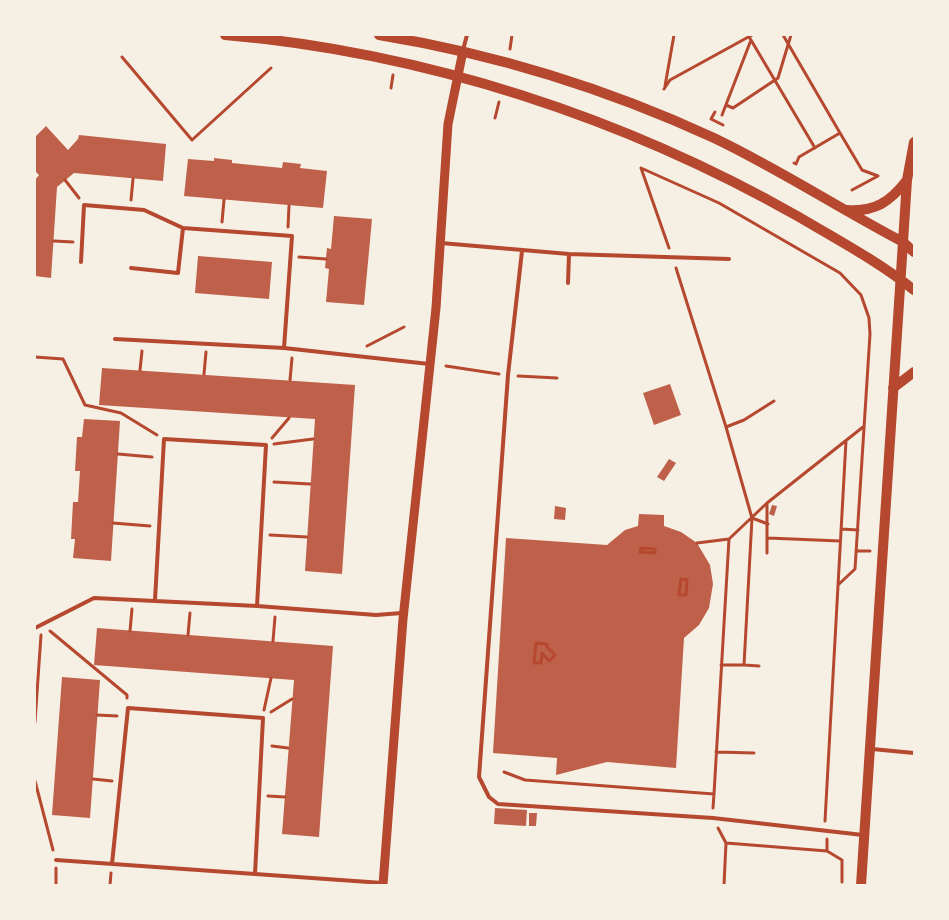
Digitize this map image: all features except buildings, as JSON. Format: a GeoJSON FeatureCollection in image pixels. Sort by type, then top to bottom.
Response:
{"type":"FeatureCollection","features":[{"type":"Feature","properties":{"kind":"main road"},"geometry":{"type":"LineString","coordinates":[[225,35],[291,41],[395,61],[591,118],[661,146],[777,205],[900,279],[914,290]]}},
{"type":"Feature","properties":{"kind":"main road"},"geometry":{"type":"LineString","coordinates":[[379,35],[463,51],[602,92],[672,119],[716,139],[903,242],[914,252]]}},
{"type":"Feature","properties":{"kind":"main road"},"geometry":{"type":"LineString","coordinates":[[861,885],[907,180],[914,142]]}},
{"type":"Feature","properties":{"kind":"main road"},"geometry":{"type":"LineString","coordinates":[[841,209],[865,210],[884,204],[896,195],[907,180]]}},
{"type":"Feature","properties":{"kind":"main road"},"geometry":{"type":"LineString","coordinates":[[893,388],[914,372]]}},
{"type":"Feature","properties":{"kind":"street"},"geometry":{"type":"LineString","coordinates":[[384,884],[403,612],[441,243],[448,124],[463,51]]}},
{"type":"Feature","properties":{"kind":"lane"},"geometry":{"type":"LineString","coordinates":[[463,51],[467,35]]}},
{"type":"Feature","properties":{"kind":"lane"},"geometry":{"type":"LineString","coordinates":[[81,262],[84,205],[144,210],[183,228],[292,236],[284,348]]}},
{"type":"Feature","properties":{"kind":"lane"},"geometry":{"type":"LineString","coordinates":[[131,268],[178,273],[183,228]]}},
{"type":"Feature","properties":{"kind":"lane"},"geometry":{"type":"LineString","coordinates":[[441,243],[570,254],[729,259]]}},
{"type":"Feature","properties":{"kind":"lane"},"geometry":{"type":"LineString","coordinates":[[522,251],[508,375],[479,777],[489,797],[498,804],[713,818],[864,835]]}},
{"type":"Feature","properties":{"kind":"lane"},"geometry":{"type":"LineString","coordinates":[[568,283],[570,254]]}},
{"type":"Feature","properties":{"kind":"lane"},"geometry":{"type":"LineString","coordinates":[[115,339],[292,348],[429,364]]}},
{"type":"Feature","properties":{"kind":"lane"},"geometry":{"type":"LineString","coordinates":[[155,600],[164,439],[266,445],[257,606]]}},
{"type":"Feature","properties":{"kind":"lane"},"geometry":{"type":"LineString","coordinates":[[35,628],[94,598],[276,607],[376,615],[403,612]]}},
{"type":"Feature","properties":{"kind":"lane"},"geometry":{"type":"LineString","coordinates":[[112,864],[128,708],[263,718],[255,874]]}},
{"type":"Feature","properties":{"kind":"lane"},"geometry":{"type":"LineString","coordinates":[[870,748],[914,753]]}},
{"type":"Feature","properties":{"kind":"lane"},"geometry":{"type":"LineString","coordinates":[[56,860],[384,884]]}},
{"type":"Feature","properties":{"kind":"path"},"geometry":{"type":"LineString","coordinates":[[674,35],[664,89],[670,80],[750,37]]}},
{"type":"Feature","properties":{"kind":"path"},"geometry":{"type":"LineString","coordinates":[[783,35],[862,170],[878,176],[852,190]]}},
{"type":"Feature","properties":{"kind":"path"},"geometry":{"type":"LineString","coordinates":[[726,105],[734,108],[778,78],[792,35]]}},
{"type":"Feature","properties":{"kind":"path"},"geometry":{"type":"LineString","coordinates":[[750,37],[815,148]]}},
{"type":"Feature","properties":{"kind":"path"},"geometry":{"type":"LineString","coordinates":[[722,115],[750,37]]}},
{"type":"Feature","properties":{"kind":"path"},"geometry":{"type":"LineString","coordinates":[[122,57],[192,140],[271,68]]}},
{"type":"Feature","properties":{"kind":"path"},"geometry":{"type":"LineString","coordinates":[[711,119],[715,112]]}},
{"type":"Feature","properties":{"kind":"path"},"geometry":{"type":"LineString","coordinates":[[796,164],[800,158],[840,133]]}},
{"type":"Feature","properties":{"kind":"path"},"geometry":{"type":"LineString","coordinates":[[744,665],[752,518],[726,426],[673,258],[641,168],[719,203],[840,273],[861,295],[869,318],[855,570],[838,585]]}},
{"type":"Feature","properties":{"kind":"path"},"geometry":{"type":"LineString","coordinates":[[130,209],[133,179]]}},
{"type":"Feature","properties":{"kind":"path"},"geometry":{"type":"LineString","coordinates":[[65,180],[84,205]]}},
{"type":"Feature","properties":{"kind":"path"},"geometry":{"type":"LineString","coordinates":[[222,231],[224,200]]}},
{"type":"Feature","properties":{"kind":"path"},"geometry":{"type":"LineString","coordinates":[[287,235],[289,206]]}},
{"type":"Feature","properties":{"kind":"path"},"geometry":{"type":"LineString","coordinates":[[54,240],[82,243]]}},
{"type":"Feature","properties":{"kind":"path"},"geometry":{"type":"LineString","coordinates":[[290,256],[326,259]]}},
{"type":"Feature","properties":{"kind":"path"},"geometry":{"type":"LineString","coordinates":[[350,356],[404,327]]}},
{"type":"Feature","properties":{"kind":"path"},"geometry":{"type":"LineString","coordinates":[[140,370],[143,340]]}},
{"type":"Feature","properties":{"kind":"path"},"geometry":{"type":"LineString","coordinates":[[204,374],[206,344]]}},
{"type":"Feature","properties":{"kind":"path"},"geometry":{"type":"LineString","coordinates":[[290,380],[292,348]]}},
{"type":"Feature","properties":{"kind":"path"},"geometry":{"type":"LineString","coordinates":[[35,357],[63,359],[85,405],[121,413],[164,439]]}},
{"type":"Feature","properties":{"kind":"path"},"geometry":{"type":"LineString","coordinates":[[726,426],[744,420],[774,401]]}},
{"type":"Feature","properties":{"kind":"path"},"geometry":{"type":"LineString","coordinates":[[266,445],[289,418]]}},
{"type":"Feature","properties":{"kind":"path"},"geometry":{"type":"LineString","coordinates":[[697,543],[729,539],[767,503],[864,426]]}},
{"type":"Feature","properties":{"kind":"path"},"geometry":{"type":"LineString","coordinates":[[266,445],[314,439]]}},
{"type":"Feature","properties":{"kind":"path"},"geometry":{"type":"LineString","coordinates":[[827,851],[826,831],[846,441]]}},
{"type":"Feature","properties":{"kind":"path"},"geometry":{"type":"LineString","coordinates":[[118,454],[162,458]]}},
{"type":"Feature","properties":{"kind":"path"},"geometry":{"type":"LineString","coordinates":[[264,481],[310,484]]}},
{"type":"Feature","properties":{"kind":"path"},"geometry":{"type":"LineString","coordinates":[[767,503],[767,553]]}},
{"type":"Feature","properties":{"kind":"path"},"geometry":{"type":"LineString","coordinates":[[752,518],[768,524]]}},
{"type":"Feature","properties":{"kind":"path"},"geometry":{"type":"LineString","coordinates":[[114,524],[159,527]]}},
{"type":"Feature","properties":{"kind":"path"},"geometry":{"type":"LineString","coordinates":[[841,529],[858,530]]}},
{"type":"Feature","properties":{"kind":"path"},"geometry":{"type":"LineString","coordinates":[[261,534],[307,537]]}},
{"type":"Feature","properties":{"kind":"path"},"geometry":{"type":"LineString","coordinates":[[768,538],[840,541]]}},
{"type":"Feature","properties":{"kind":"path"},"geometry":{"type":"LineString","coordinates":[[724,885],[726,843],[713,818],[729,539]]}},
{"type":"Feature","properties":{"kind":"path"},"geometry":{"type":"LineString","coordinates":[[681,579],[687,580],[686,595],[680,595],[680,584],[681,579]]}},
{"type":"Feature","properties":{"kind":"path"},"geometry":{"type":"LineString","coordinates":[[130,631],[133,600]]}},
{"type":"Feature","properties":{"kind":"path"},"geometry":{"type":"LineString","coordinates":[[188,635],[191,602]]}},
{"type":"Feature","properties":{"kind":"path"},"geometry":{"type":"LineString","coordinates":[[273,641],[276,607]]}},
{"type":"Feature","properties":{"kind":"path"},"geometry":{"type":"LineString","coordinates":[[42,625],[127,695],[128,708]]}},
{"type":"Feature","properties":{"kind":"path"},"geometry":{"type":"LineString","coordinates":[[35,722],[42,625]]}},
{"type":"Feature","properties":{"kind":"path"},"geometry":{"type":"LineString","coordinates":[[536,643],[547,644],[547,647],[555,655],[549,661],[542,653],[540,663],[534,663],[536,643]]}},
{"type":"Feature","properties":{"kind":"path"},"geometry":{"type":"LineString","coordinates":[[721,665],[759,666]]}},
{"type":"Feature","properties":{"kind":"path"},"geometry":{"type":"LineString","coordinates":[[263,718],[271,678]]}},
{"type":"Feature","properties":{"kind":"path"},"geometry":{"type":"LineString","coordinates":[[263,718],[292,700]]}},
{"type":"Feature","properties":{"kind":"path"},"geometry":{"type":"LineString","coordinates":[[98,714],[127,717]]}},
{"type":"Feature","properties":{"kind":"path"},"geometry":{"type":"LineString","coordinates":[[261,745],[288,748]]}},
{"type":"Feature","properties":{"kind":"path"},"geometry":{"type":"LineString","coordinates":[[716,752],[754,753]]}},
{"type":"Feature","properties":{"kind":"path"},"geometry":{"type":"LineString","coordinates":[[504,772],[525,780],[714,794]]}},
{"type":"Feature","properties":{"kind":"path"},"geometry":{"type":"LineString","coordinates":[[93,779],[121,781]]}},
{"type":"Feature","properties":{"kind":"path"},"geometry":{"type":"LineString","coordinates":[[35,780],[56,860]]}},
{"type":"Feature","properties":{"kind":"path"},"geometry":{"type":"LineString","coordinates":[[259,796],[285,797]]}},
{"type":"Feature","properties":{"kind":"path"},"geometry":{"type":"LineString","coordinates":[[726,843],[827,851],[842,860],[842,882]]}}]}
